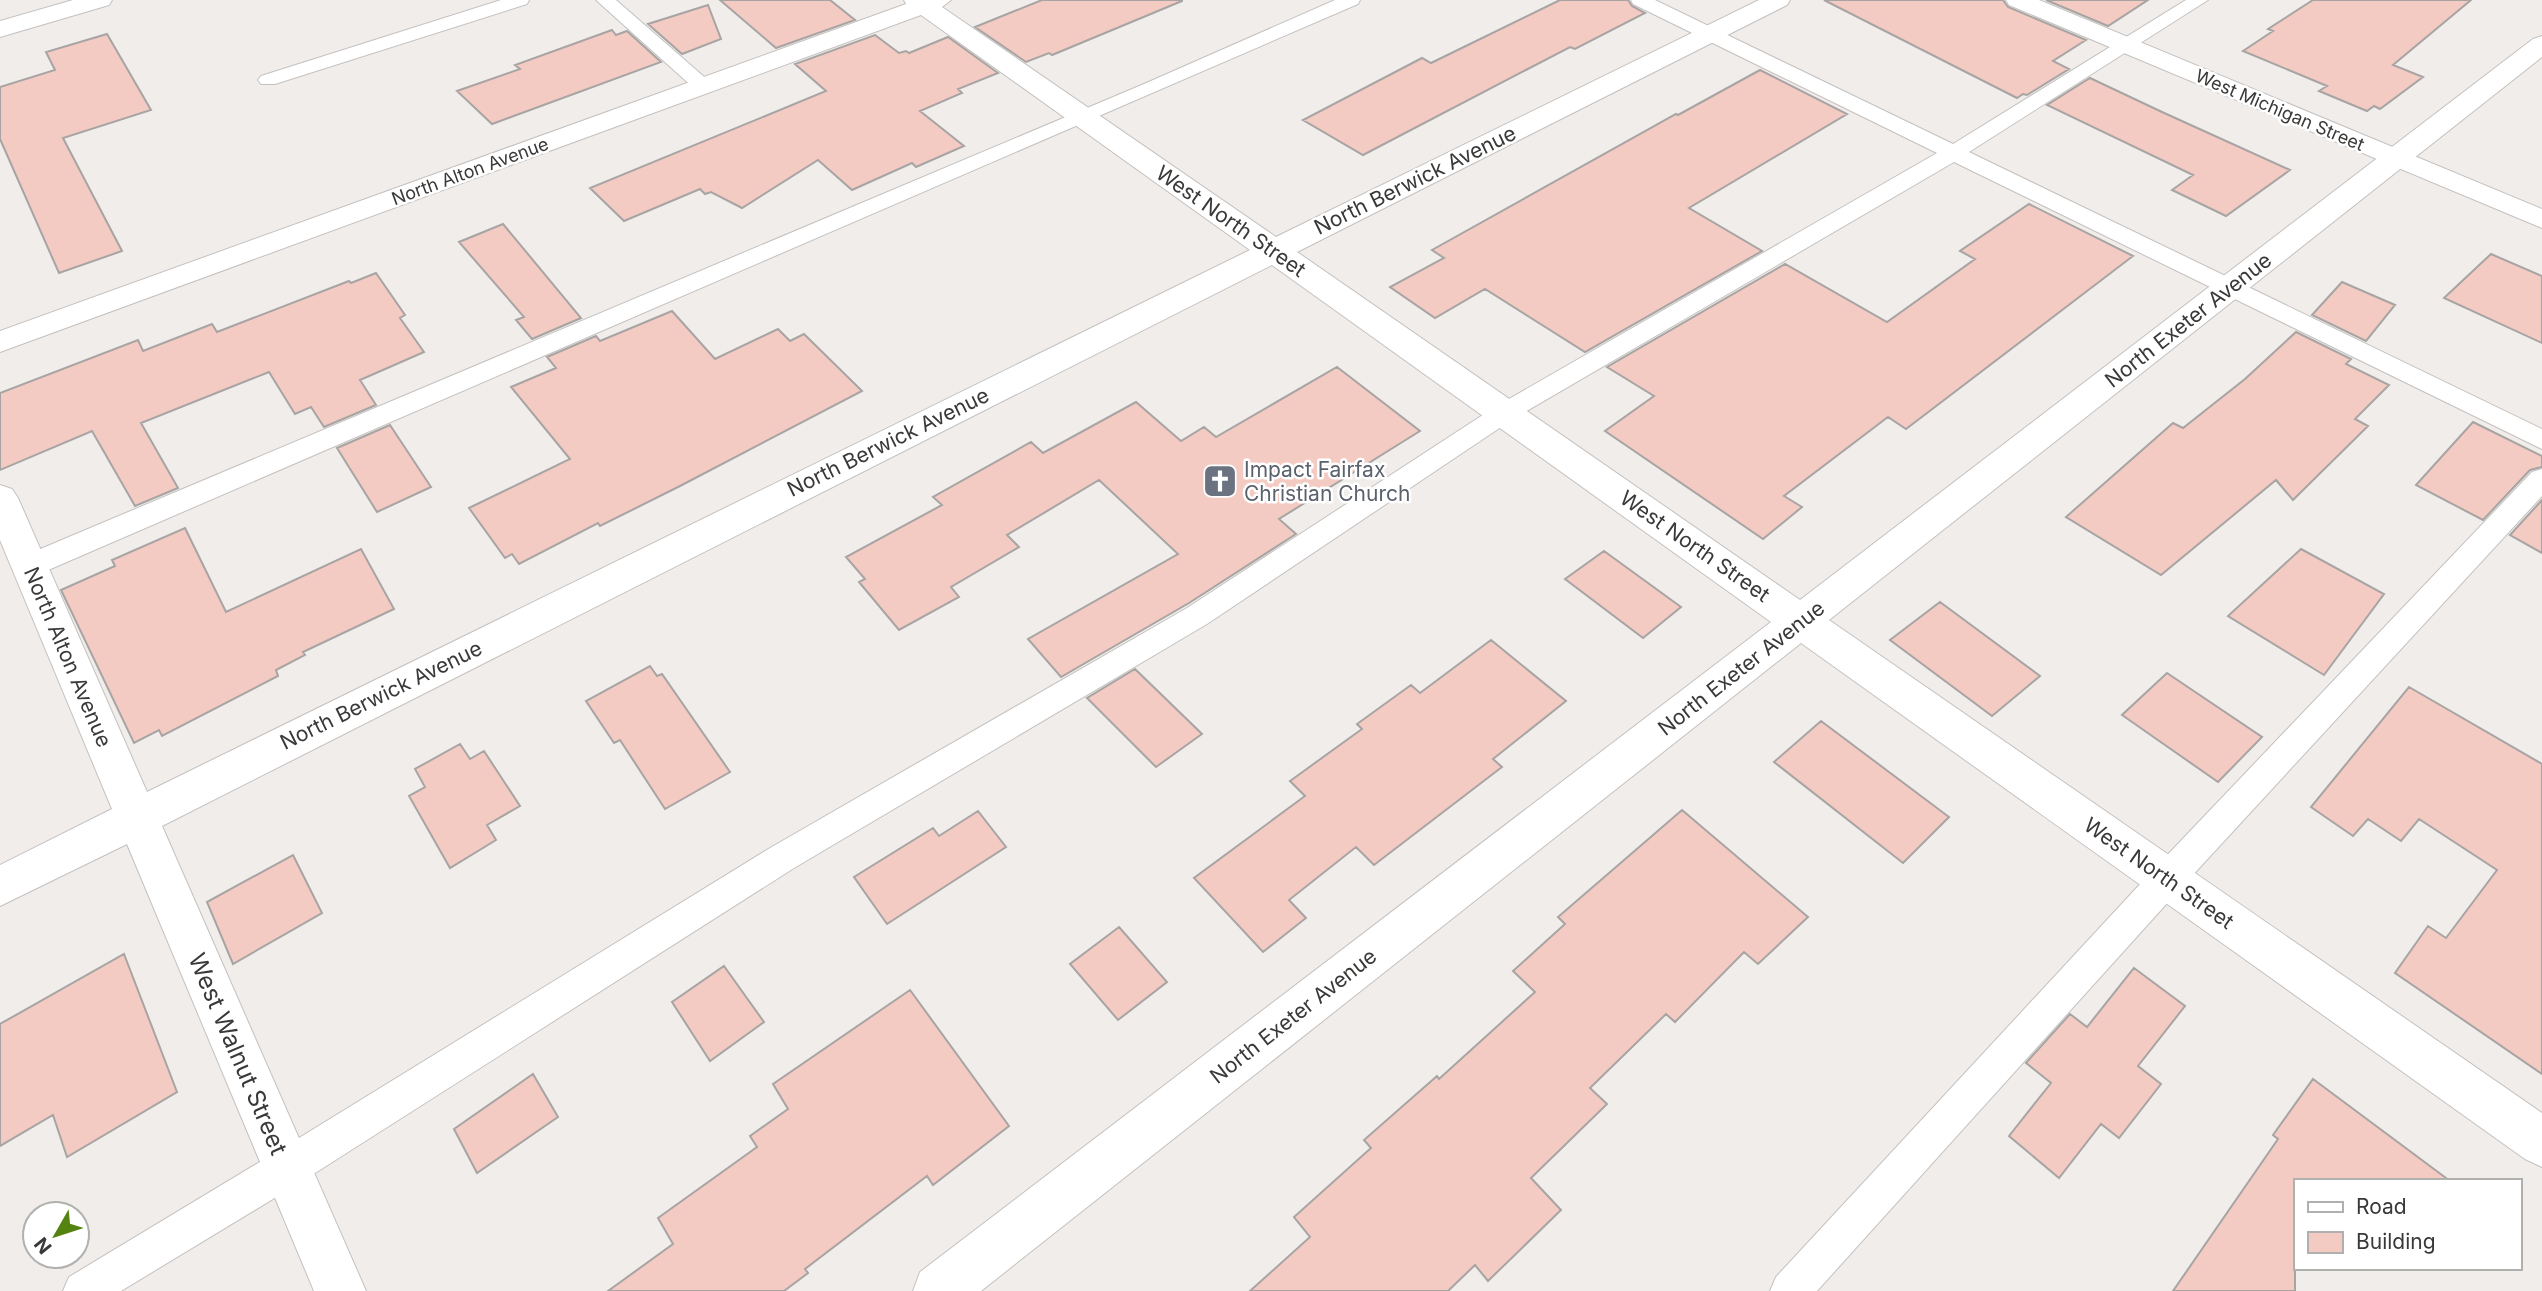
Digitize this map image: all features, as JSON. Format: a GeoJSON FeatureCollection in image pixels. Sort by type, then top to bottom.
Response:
{"type":"FeatureCollection","features":[{"type":"Feature","properties":{"kind":"street"},"geometry":{"type":"LineString","coordinates":[[0,29],[100,0]]}},
{"type":"Feature","properties":{"kind":"street","name":"North Berwick Avenue"},"geometry":{"type":"LineString","coordinates":[[0,886],[1777,0]]}},
{"type":"Feature","properties":{"kind":"street","name":"West Michigan Street"},"geometry":{"type":"LineString","coordinates":[[2018,0],[2542,219]]}},
{"type":"Feature","properties":{"kind":"street","name":"North Alton Avenue"},"geometry":{"type":"LineString","coordinates":[[0,342],[926,2]]}},
{"type":"Feature","properties":{"kind":"street","name":"West North Street"},"geometry":{"type":"LineString","coordinates":[[926,2],[1081,116],[2542,1142]]}},
{"type":"Feature","properties":{"kind":"street","name":"North Exeter Avenue"},"geometry":{"type":"LineString","coordinates":[[939,1291],[2542,44]]}},
{"type":"Feature","properties":{"kind":"street","name":"North Alton Avenue"},"geometry":{"type":"LineString","coordinates":[[0,498],[136,816]]}},
{"type":"Feature","properties":{"kind":"street","name":"West Walnut Street"},"geometry":{"type":"LineString","coordinates":[[136,816],[340,1291]]}},
{"type":"Feature","properties":{"kind":"lane"},"geometry":{"type":"LineString","coordinates":[[268,80],[520,0]]}},
{"type":"Feature","properties":{"kind":"lane"},"geometry":{"type":"LineString","coordinates":[[605,0],[703,86]]}},
{"type":"Feature","properties":{"kind":"lane"},"geometry":{"type":"LineString","coordinates":[[29,566],[1151,88],[1351,0]]}},
{"type":"Feature","properties":{"kind":"lane"},"geometry":{"type":"LineString","coordinates":[[1640,0],[2542,440]]}},
{"type":"Feature","properties":{"kind":"lane"},"geometry":{"type":"LineString","coordinates":[[83,1291],[287,1168],[782,858],[1197,616],[1504,413],[1953,153],[2124,44],[2199,0]]}},
{"type":"Feature","properties":{"kind":"lane"},"geometry":{"type":"LineString","coordinates":[[1790,1291],[2167,879],[2542,479]]}},
{"type":"Feature","properties":{"kind":"building"},"geometry":{"type":"Polygon","coordinates":[[[720,0],[830,0],[855,20],[776,48],[720,0]]]}},
{"type":"Feature","properties":{"kind":"building"},"geometry":{"type":"Polygon","coordinates":[[[1042,0],[1182,1],[1052,55],[1049,53],[1026,62],[975,27],[1042,0]]]}},
{"type":"Feature","properties":{"kind":"building"},"geometry":{"type":"Polygon","coordinates":[[[1560,0],[1628,0],[1632,6],[1645,13],[1575,49],[1570,47],[1363,155],[1303,120],[1422,58],[1431,63],[1560,0]]]}},
{"type":"Feature","properties":{"kind":"building"},"geometry":{"type":"Polygon","coordinates":[[[1824,0],[2003,0],[2008,7],[2086,40],[2053,61],[2069,69],[2027,95],[2023,94],[2017,98],[1824,0]]]}},
{"type":"Feature","properties":{"kind":"building"},"geometry":{"type":"Polygon","coordinates":[[[2046,0],[2148,0],[2108,26],[2046,0]]]}},
{"type":"Feature","properties":{"kind":"building"},"geometry":{"type":"Polygon","coordinates":[[[2313,0],[2471,0],[2393,65],[2423,77],[2380,109],[2374,106],[2367,111],[2319,91],[2327,86],[2243,51],[2273,31],[2268,29],[2313,0]]]}},
{"type":"Feature","properties":{"kind":"building"},"geometry":{"type":"Polygon","coordinates":[[[708,5],[721,39],[682,54],[648,24],[708,5]]]}},
{"type":"Feature","properties":{"kind":"building"},"geometry":{"type":"Polygon","coordinates":[[[612,30],[616,35],[627,31],[661,62],[492,124],[457,91],[520,69],[515,65],[612,30]]]}},
{"type":"Feature","properties":{"kind":"building"},"geometry":{"type":"Polygon","coordinates":[[[107,34],[151,110],[63,138],[122,251],[59,273],[0,139],[0,87],[55,70],[46,52],[107,34]]]}},
{"type":"Feature","properties":{"kind":"building"},"geometry":{"type":"Polygon","coordinates":[[[875,35],[899,53],[909,53],[948,37],[998,73],[958,89],[962,93],[920,111],[964,146],[916,167],[912,163],[852,190],[818,160],[742,208],[711,192],[705,194],[700,189],[624,221],[590,188],[826,91],[795,64],[875,35]]]}},
{"type":"Feature","properties":{"kind":"building"},"geometry":{"type":"Polygon","coordinates":[[[1760,70],[1847,114],[1689,208],[1762,251],[1585,352],[1485,289],[1435,318],[1390,287],[1444,258],[1432,250],[1760,70]]]}},
{"type":"Feature","properties":{"kind":"building"},"geometry":{"type":"Polygon","coordinates":[[[2090,78],[2290,170],[2226,216],[2172,190],[2193,175],[2047,105],[2090,78]]]}},
{"type":"Feature","properties":{"kind":"building"},"geometry":{"type":"Polygon","coordinates":[[[2029,204],[2133,256],[1906,429],[1888,417],[1784,496],[1802,507],[1763,539],[1605,431],[1654,396],[1607,367],[1785,264],[1887,322],[1975,259],[1960,251],[2029,204]]]}},
{"type":"Feature","properties":{"kind":"building"},"geometry":{"type":"Polygon","coordinates":[[[503,224],[581,318],[532,339],[516,320],[524,317],[459,242],[503,224]]]}},
{"type":"Feature","properties":{"kind":"building"},"geometry":{"type":"Polygon","coordinates":[[[2491,254],[2542,276],[2542,343],[2444,298],[2491,254]]]}},
{"type":"Feature","properties":{"kind":"building"},"geometry":{"type":"Polygon","coordinates":[[[376,273],[405,315],[400,318],[424,352],[360,380],[376,405],[324,427],[311,407],[295,414],[269,372],[141,423],[178,488],[135,506],[92,431],[0,470],[0,393],[138,340],[143,351],[212,324],[217,332],[376,273]]]}},
{"type":"Feature","properties":{"kind":"building"},"geometry":{"type":"Polygon","coordinates":[[[2342,282],[2395,305],[2366,341],[2312,315],[2342,282]]]}},
{"type":"Feature","properties":{"kind":"building"},"geometry":{"type":"Polygon","coordinates":[[[672,311],[715,359],[778,329],[790,341],[804,334],[862,391],[680,486],[600,526],[598,523],[519,564],[512,554],[505,558],[469,508],[570,459],[511,387],[556,368],[547,357],[596,336],[600,341],[672,311]]]}},
{"type":"Feature","properties":{"kind":"building"},"geometry":{"type":"Polygon","coordinates":[[[2296,332],[2351,359],[2346,364],[2389,385],[2355,419],[2368,426],[2293,500],[2276,480],[2161,575],[2066,517],[2173,423],[2183,428],[2245,379],[2296,332]]]}},
{"type":"Feature","properties":{"kind":"building"},"geometry":{"type":"Polygon","coordinates":[[[1337,367],[1420,431],[1279,519],[1296,534],[1189,603],[1061,677],[1028,639],[1178,554],[1099,480],[1007,535],[1019,547],[951,587],[959,597],[899,630],[859,582],[865,579],[846,557],[942,505],[933,497],[1031,442],[1043,453],[1136,402],[1181,441],[1204,427],[1216,437],[1337,367]]]}},
{"type":"Feature","properties":{"kind":"building"},"geometry":{"type":"Polygon","coordinates":[[[2473,422],[2542,456],[2542,467],[2530,470],[2483,520],[2416,485],[2473,422]]]}},
{"type":"Feature","properties":{"kind":"building"},"geometry":{"type":"Polygon","coordinates":[[[390,425],[431,487],[377,512],[337,448],[390,425]]]}},
{"type":"Feature","properties":{"kind":"building"},"geometry":{"type":"Polygon","coordinates":[[[2542,500],[2542,553],[2510,535],[2542,500]]]}},
{"type":"Feature","properties":{"kind":"building"},"geometry":{"type":"Polygon","coordinates":[[[185,528],[226,612],[361,549],[394,609],[303,652],[305,655],[276,670],[278,676],[162,736],[159,730],[134,743],[61,590],[115,566],[112,560],[185,528]]]}},
{"type":"Feature","properties":{"kind":"building"},"geometry":{"type":"Polygon","coordinates":[[[2301,549],[2384,594],[2324,675],[2228,616],[2301,549]]]}},
{"type":"Feature","properties":{"kind":"building"},"geometry":{"type":"Polygon","coordinates":[[[1604,551],[1681,607],[1643,638],[1565,579],[1604,551]]]}},
{"type":"Feature","properties":{"kind":"building"},"geometry":{"type":"Polygon","coordinates":[[[1940,602],[2040,676],[1992,716],[1890,640],[1940,602]]]}},
{"type":"Feature","properties":{"kind":"building"},"geometry":{"type":"Polygon","coordinates":[[[1491,640],[1566,701],[1493,759],[1502,767],[1374,865],[1356,847],[1289,900],[1306,918],[1263,952],[1194,878],[1305,796],[1290,781],[1362,729],[1357,724],[1411,685],[1420,693],[1491,640]]]}},
{"type":"Feature","properties":{"kind":"building"},"geometry":{"type":"Polygon","coordinates":[[[650,666],[657,676],[662,674],[730,772],[665,809],[620,740],[614,743],[586,701],[650,666]]]}},
{"type":"Feature","properties":{"kind":"building"},"geometry":{"type":"Polygon","coordinates":[[[1135,669],[1202,734],[1156,767],[1087,698],[1135,669]]]}},
{"type":"Feature","properties":{"kind":"building"},"geometry":{"type":"Polygon","coordinates":[[[2167,673],[2262,737],[2218,782],[2122,715],[2167,673]]]}},
{"type":"Feature","properties":{"kind":"building"},"geometry":{"type":"Polygon","coordinates":[[[2409,687],[2542,764],[2542,1074],[2395,973],[2428,926],[2446,938],[2497,870],[2419,819],[2401,841],[2368,819],[2353,836],[2311,807],[2409,687]]]}},
{"type":"Feature","properties":{"kind":"building"},"geometry":{"type":"Polygon","coordinates":[[[1821,721],[1949,817],[1903,863],[1774,762],[1821,721]]]}},
{"type":"Feature","properties":{"kind":"building"},"geometry":{"type":"Polygon","coordinates":[[[460,744],[470,759],[484,751],[520,806],[487,825],[496,840],[450,868],[409,796],[425,787],[415,769],[460,744]]]}},
{"type":"Feature","properties":{"kind":"building"},"geometry":{"type":"Polygon","coordinates":[[[1682,810],[1808,917],[1758,964],[1744,952],[1675,1022],[1666,1014],[1590,1088],[1607,1104],[1531,1178],[1561,1210],[1488,1281],[1475,1265],[1448,1291],[1250,1291],[1310,1237],[1294,1217],[1371,1148],[1364,1140],[1437,1076],[1439,1079],[1535,992],[1513,971],[1565,924],[1558,917],[1682,810]]]}},
{"type":"Feature","properties":{"kind":"building"},"geometry":{"type":"Polygon","coordinates":[[[978,811],[1006,847],[887,924],[854,877],[933,828],[939,836],[978,811]]]}},
{"type":"Feature","properties":{"kind":"building"},"geometry":{"type":"Polygon","coordinates":[[[293,855],[322,913],[233,964],[207,902],[293,855]]]}},
{"type":"Feature","properties":{"kind":"building"},"geometry":{"type":"Polygon","coordinates":[[[1119,927],[1167,982],[1118,1020],[1070,964],[1119,927]]]}},
{"type":"Feature","properties":{"kind":"building"},"geometry":{"type":"Polygon","coordinates":[[[124,954],[177,1092],[67,1157],[53,1115],[0,1146],[0,1024],[124,954]]]}},
{"type":"Feature","properties":{"kind":"building"},"geometry":{"type":"Polygon","coordinates":[[[724,966],[764,1022],[710,1061],[672,1002],[724,966]]]}},
{"type":"Feature","properties":{"kind":"building"},"geometry":{"type":"Polygon","coordinates":[[[2134,968],[2185,1006],[2138,1066],[2161,1084],[2119,1138],[2101,1124],[2059,1178],[2009,1136],[2051,1083],[2026,1063],[2070,1014],[2087,1027],[2134,968]]]}},
{"type":"Feature","properties":{"kind":"building"},"geometry":{"type":"Polygon","coordinates":[[[910,990],[1009,1126],[933,1185],[927,1176],[805,1269],[808,1273],[784,1291],[608,1291],[673,1244],[658,1218],[757,1147],[750,1136],[788,1109],[773,1084],[910,990]]]}},
{"type":"Feature","properties":{"kind":"building"},"geometry":{"type":"Polygon","coordinates":[[[533,1074],[558,1117],[477,1173],[454,1129],[533,1074]]]}},
{"type":"Feature","properties":{"kind":"building"},"geometry":{"type":"Polygon","coordinates":[[[2313,1079],[2447,1179],[2294,1179],[2295,1291],[2173,1291],[2278,1139],[2273,1135],[2313,1079]]]}},
{"type":"Feature","properties":{"kind":"place","name":"Impact Fairfax Christian Church"},"geometry":{"type":"Point","coordinates":[1220,481]}}]}
